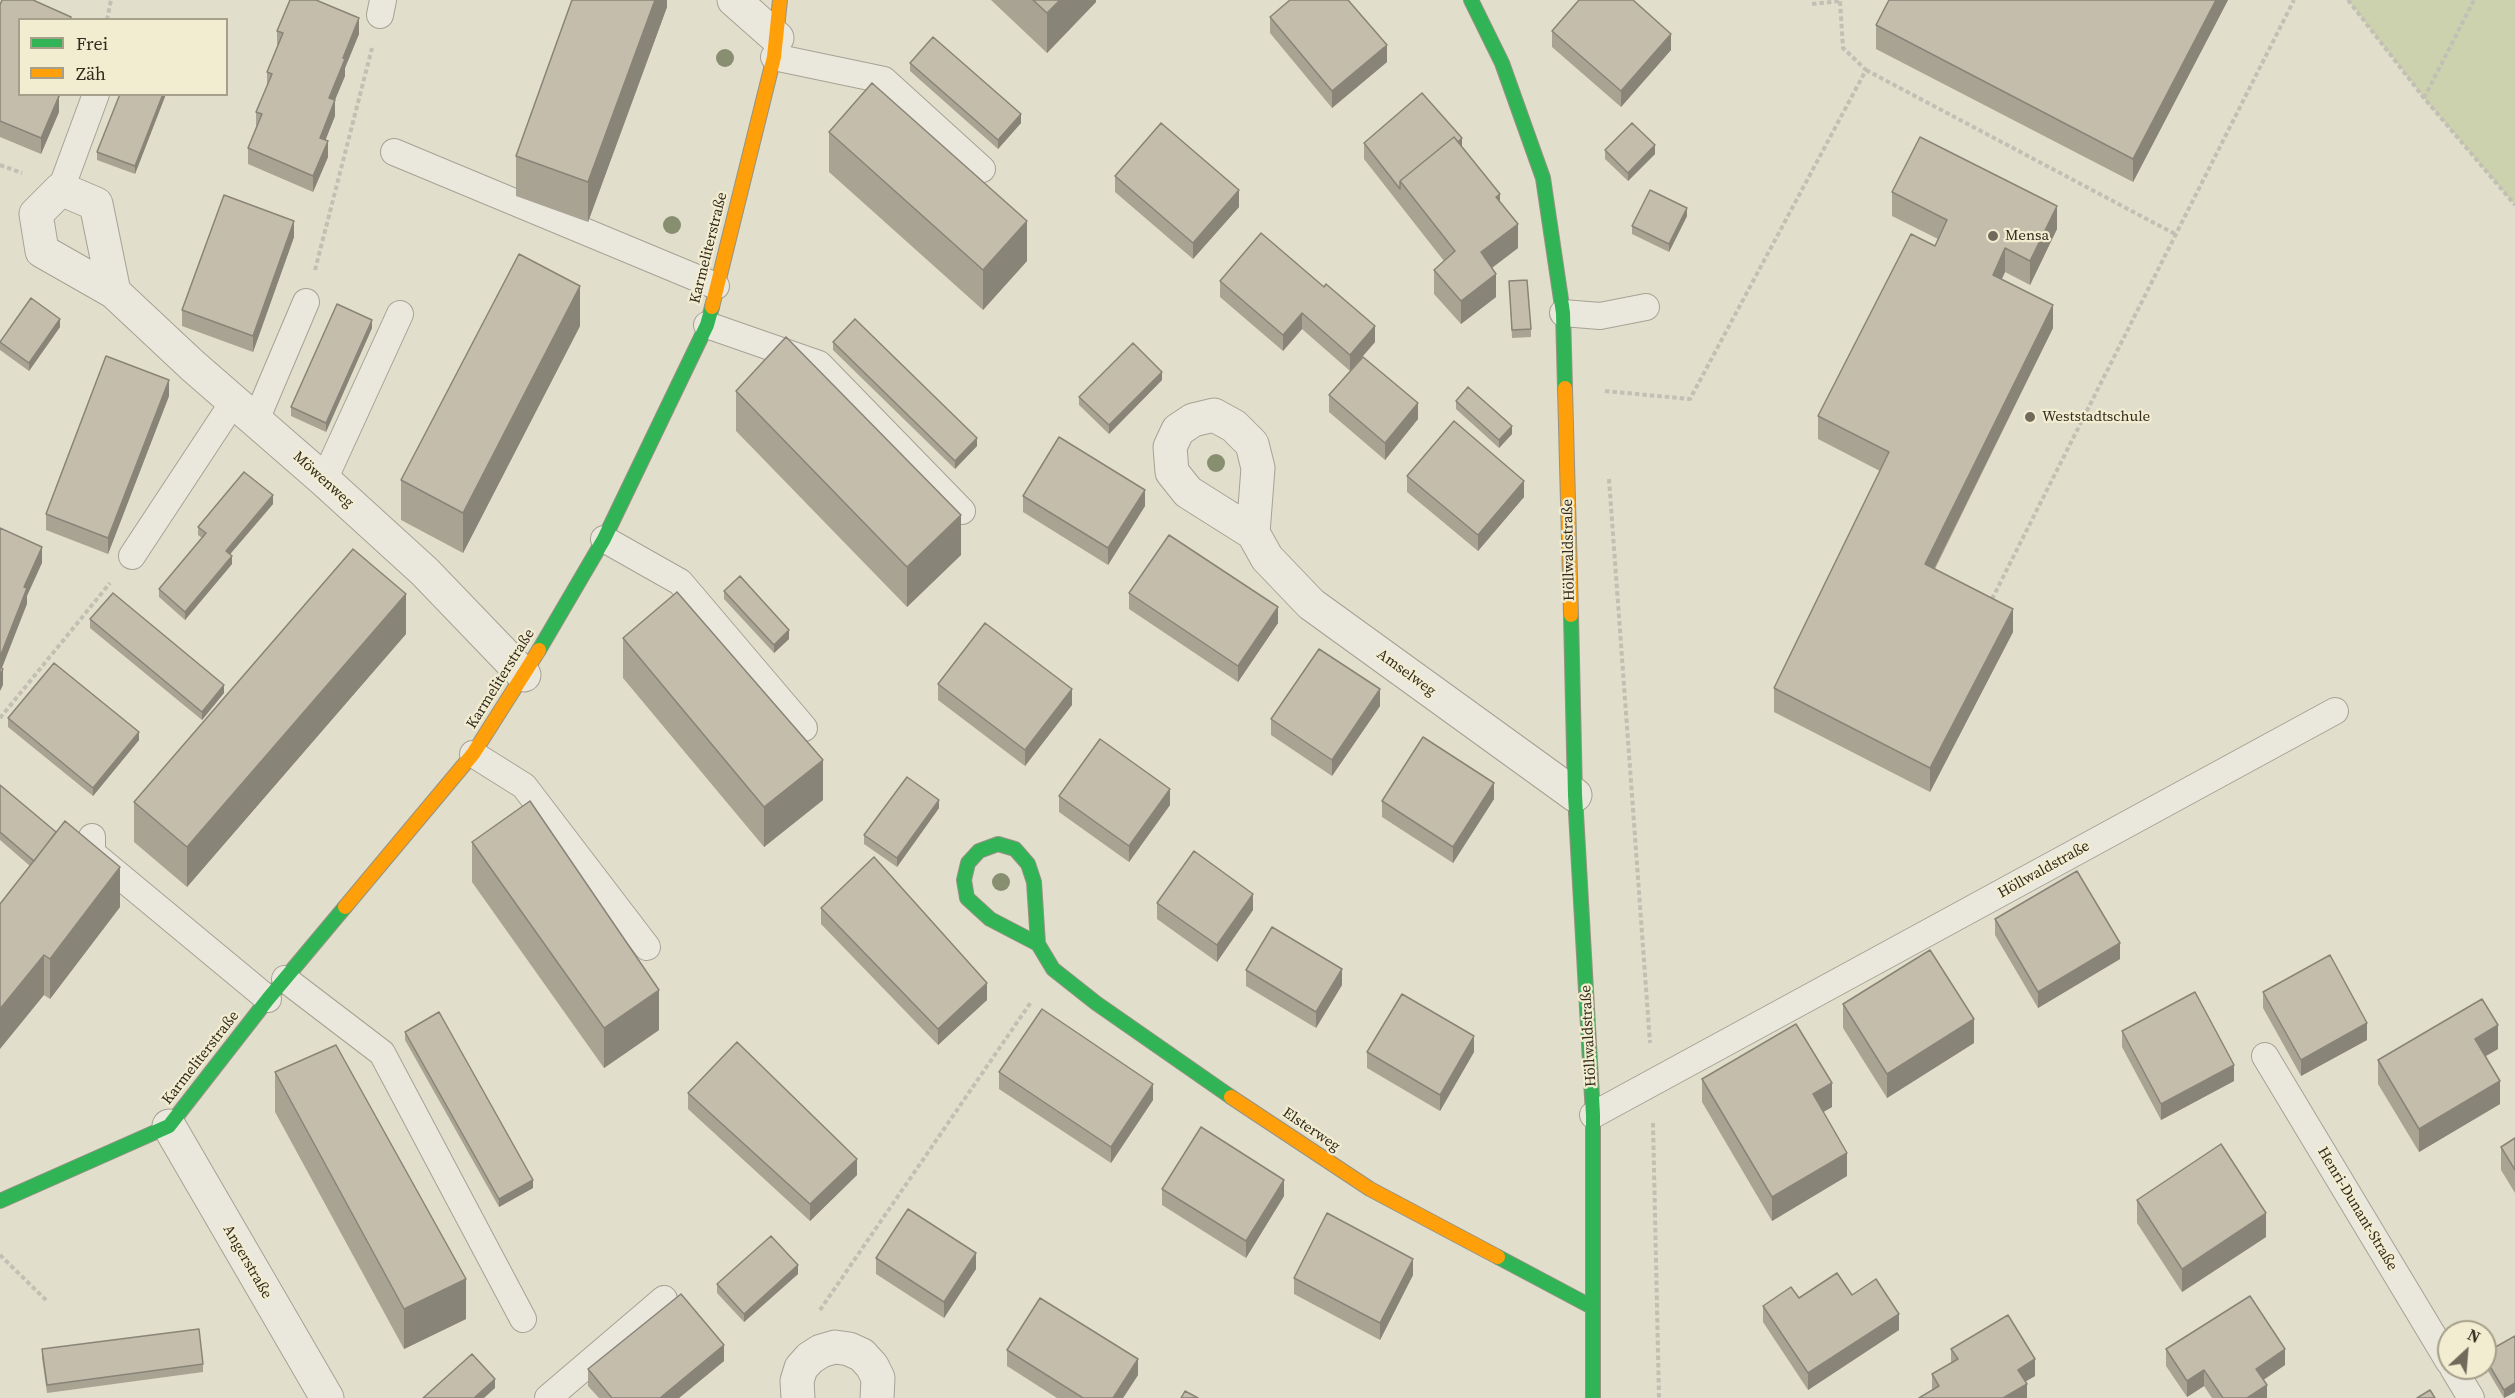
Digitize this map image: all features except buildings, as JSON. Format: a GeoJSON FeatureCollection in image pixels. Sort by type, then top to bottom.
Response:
{"type":"FeatureCollection","features":[{"type":"Feature","properties":{"kind":"street"},"geometry":{"type":"LineString","coordinates":[[734,0],[776,47]]}},
{"type":"Feature","properties":{"kind":"street","name":"Karmeliterstraße"},"geometry":{"type":"LineString","coordinates":[[0,1201],[169,1126],[268,999],[473,754],[524,675],[603,539],[707,325],[776,47],[780,0]]}},
{"type":"Feature","properties":{"kind":"street","name":"Höllwaldstraße"},"geometry":{"type":"LineString","coordinates":[[1471,0],[1502,63],[1543,178],[1563,313],[1575,795],[1593,1115],[1593,1398]]}},
{"type":"Feature","properties":{"kind":"street"},"geometry":{"type":"LineString","coordinates":[[61,189],[96,204],[114,292]]}},
{"type":"Feature","properties":{"kind":"street","name":"Möwenweg"},"geometry":{"type":"LineString","coordinates":[[61,189],[36,214],[42,251],[114,292],[425,572],[524,675]]}},
{"type":"Feature","properties":{"kind":"street","name":"Amselweg"},"geometry":{"type":"LineString","coordinates":[[1253,533],[1267,558],[1311,604],[1575,795]]}},
{"type":"Feature","properties":{"kind":"street","name":"Elsterweg"},"geometry":{"type":"LineString","coordinates":[[1038,944],[990,919],[967,898],[964,880],[968,863],[979,851],[998,844],[1015,849],[1028,864],[1034,882],[1038,944],[1053,969],[1126,1024],[1370,1189],[1592,1307]]}},
{"type":"Feature","properties":{"kind":"street","name":"Angerstraße"},"geometry":{"type":"LineString","coordinates":[[169,1126],[327,1398]]}},
{"type":"Feature","properties":{"kind":"street"},"geometry":{"type":"LineString","coordinates":[[798,1398],[797,1381],[801,1368],[821,1351],[835,1347],[849,1349],[862,1355],[872,1366],[878,1378],[877,1398]]}},
{"type":"Feature","properties":{"kind":"lane"},"geometry":{"type":"LineString","coordinates":[[776,47],[884,80],[982,169]]}},
{"type":"Feature","properties":{"kind":"lane"},"geometry":{"type":"LineString","coordinates":[[61,189],[95,96]]}},
{"type":"Feature","properties":{"kind":"lane"},"geometry":{"type":"LineString","coordinates":[[394,152],[716,286]]}},
{"type":"Feature","properties":{"kind":"lane"},"geometry":{"type":"LineString","coordinates":[[132,556],[245,411],[306,302]]}},
{"type":"Feature","properties":{"kind":"lane"},"geometry":{"type":"LineString","coordinates":[[1563,313],[1600,315],[1646,307]]}},
{"type":"Feature","properties":{"kind":"lane"},"geometry":{"type":"LineString","coordinates":[[324,480],[400,315]]}},
{"type":"Feature","properties":{"kind":"lane"},"geometry":{"type":"LineString","coordinates":[[707,325],[819,364],[962,511]]}},
{"type":"Feature","properties":{"kind":"lane"},"geometry":{"type":"LineString","coordinates":[[603,539],[680,582],[804,728]]}},
{"type":"Feature","properties":{"kind":"lane","name":"Höllwaldstraße"},"geometry":{"type":"LineString","coordinates":[[1593,1115],[1652,1085],[2335,711]]}},
{"type":"Feature","properties":{"kind":"lane"},"geometry":{"type":"LineString","coordinates":[[473,754],[524,786],[647,947]]}},
{"type":"Feature","properties":{"kind":"lane"},"geometry":{"type":"LineString","coordinates":[[92,837],[92,853],[268,999]]}},
{"type":"Feature","properties":{"kind":"lane"},"geometry":{"type":"LineString","coordinates":[[285,979],[382,1053],[522,1319]]}},
{"type":"Feature","properties":{"kind":"lane","name":"Henri-Dunant-Straße"},"geometry":{"type":"LineString","coordinates":[[2265,1056],[2437,1342]]}},
{"type":"Feature","properties":{"kind":"lane"},"geometry":{"type":"LineString","coordinates":[[548,1398],[664,1299]]}},
{"type":"Feature","properties":{"kind":"lane"},"geometry":{"type":"LineString","coordinates":[[2460,1380],[2471,1398]]}},
{"type":"Feature","properties":{"kind":"path"},"geometry":{"type":"LineString","coordinates":[[106,18],[111,0]]}},
{"type":"Feature","properties":{"kind":"path"},"geometry":{"type":"LineString","coordinates":[[1992,598],[2294,0]]}},
{"type":"Feature","properties":{"kind":"path"},"geometry":{"type":"LineString","coordinates":[[2348,0],[2424,98],[2515,205]]}},
{"type":"Feature","properties":{"kind":"path"},"geometry":{"type":"LineString","coordinates":[[2424,98],[2474,0]]}},
{"type":"Feature","properties":{"kind":"path"},"geometry":{"type":"LineString","coordinates":[[1812,4],[1841,1],[1844,48],[1866,70],[2175,234]]}},
{"type":"Feature","properties":{"kind":"path"},"geometry":{"type":"LineString","coordinates":[[306,302],[382,8]]}},
{"type":"Feature","properties":{"kind":"path"},"geometry":{"type":"LineString","coordinates":[[1605,391],[1690,399],[1866,70]]}},
{"type":"Feature","properties":{"kind":"path"},"geometry":{"type":"LineString","coordinates":[[1604,380],[1605,402]]}},
{"type":"Feature","properties":{"kind":"path"},"geometry":{"type":"LineString","coordinates":[[1609,473],[1648,1006],[1659,1398]]}},
{"type":"Feature","properties":{"kind":"path"},"geometry":{"type":"LineString","coordinates":[[0,718],[132,556]]}},
{"type":"Feature","properties":{"kind":"path"},"geometry":{"type":"LineString","coordinates":[[821,1351],[814,1318],[1053,969]]}},
{"type":"Feature","properties":{"kind":"path"},"geometry":{"type":"LineString","coordinates":[[0,1255],[48,1302]]}},
{"type":"Feature","properties":{"kind":"green space"},"geometry":{"type":"Polygon","coordinates":[[[2348,0],[2515,0],[2515,205],[2424,98],[2348,0]]]}},
{"type":"Feature","properties":{"kind":"traffic: fast"},"geometry":{"type":"LineString","coordinates":[[1471,0],[1502,63],[1543,178],[1563,313],[1565,388]]}},
{"type":"Feature","properties":{"kind":"traffic: fast"},"geometry":{"type":"LineString","coordinates":[[539,650],[604,539],[707,325],[712,307]]}},
{"type":"Feature","properties":{"kind":"traffic: fast"},"geometry":{"type":"LineString","coordinates":[[1571,615],[1575,795],[1593,1115],[1593,1398]]}},
{"type":"Feature","properties":{"kind":"traffic: fast"},"geometry":{"type":"LineString","coordinates":[[1038,944],[990,919],[967,898],[964,880],[968,863],[979,851],[998,844],[1015,849],[1028,864],[1034,882],[1038,944],[1053,969],[1096,1003],[1231,1097]]}},
{"type":"Feature","properties":{"kind":"traffic: fast"},"geometry":{"type":"LineString","coordinates":[[0,1201],[169,1126],[268,999],[345,907]]}},
{"type":"Feature","properties":{"kind":"traffic: fast"},"geometry":{"type":"LineString","coordinates":[[1498,1257],[1592,1307]]}},
{"type":"Feature","properties":{"kind":"traffic: slow"},"geometry":{"type":"LineString","coordinates":[[712,307],[774,57],[780,0]]}},
{"type":"Feature","properties":{"kind":"traffic: slow"},"geometry":{"type":"LineString","coordinates":[[1565,388],[1571,615]]}},
{"type":"Feature","properties":{"kind":"traffic: slow"},"geometry":{"type":"LineString","coordinates":[[345,907],[473,754],[539,650]]}},
{"type":"Feature","properties":{"kind":"traffic: slow"},"geometry":{"type":"LineString","coordinates":[[1231,1097],[1370,1189],[1498,1257]]}},
{"type":"Feature","properties":{"kind":"place","name":"Mensa"},"geometry":{"type":"Point","coordinates":[1993,236]}},
{"type":"Feature","properties":{"kind":"place","name":"Weststadtschule"},"geometry":{"type":"Point","coordinates":[2030,417]}}]}
